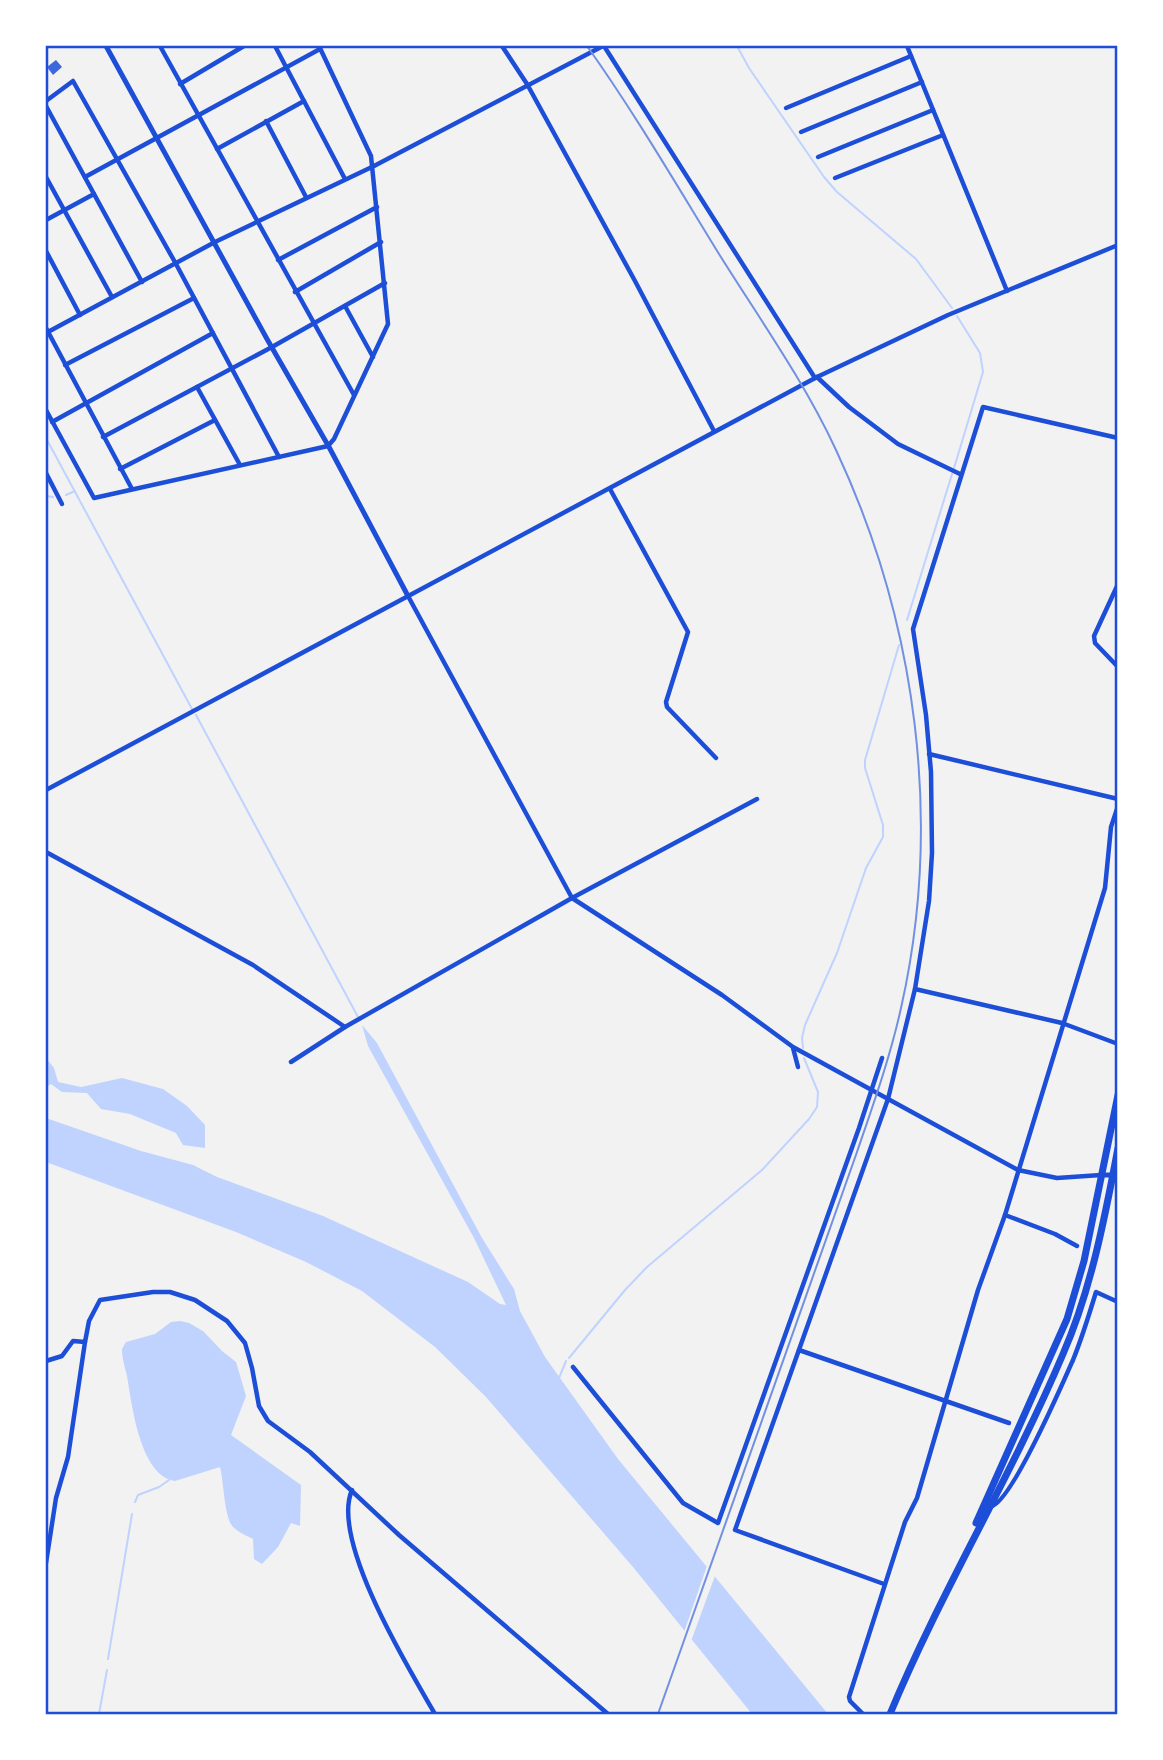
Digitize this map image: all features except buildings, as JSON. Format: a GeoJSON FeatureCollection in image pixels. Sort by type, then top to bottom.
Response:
{"type":"FeatureCollection","features":[{"type":"Feature","properties":{"kind":"highway"},"geometry":{"type":"LineString","coordinates":[[890,1714],[987,1505],[1067,1319],[1084,1261],[1118,1095]]}},
{"type":"Feature","properties":{"kind":"highway"},"geometry":{"type":"LineString","coordinates":[[987,1505],[1030,1425],[1068,1343],[1091,1271],[1115,1175],[1118,1148]]}},
{"type":"Feature","properties":{"kind":"street"},"geometry":{"type":"LineString","coordinates":[[106,46],[328,446],[572,898],[722,995],[793,1047],[1018,1170],[1057,1178],[1115,1175]]}},
{"type":"Feature","properties":{"kind":"street"},"geometry":{"type":"LineString","coordinates":[[160,46],[354,396]]}},
{"type":"Feature","properties":{"kind":"street"},"geometry":{"type":"LineString","coordinates":[[180,84],[244,46]]}},
{"type":"Feature","properties":{"kind":"street"},"geometry":{"type":"LineString","coordinates":[[275,46],[345,179]]}},
{"type":"Feature","properties":{"kind":"street"},"geometry":{"type":"LineString","coordinates":[[502,46],[527,84],[714,431]]}},
{"type":"Feature","properties":{"kind":"street"},"geometry":{"type":"LineString","coordinates":[[132,489],[46,331],[215,242],[374,166],[603,46],[816,377],[849,407],[898,444],[960,474]]}},
{"type":"Feature","properties":{"kind":"street"},"geometry":{"type":"LineString","coordinates":[[906,46],[1007,291]]}},
{"type":"Feature","properties":{"kind":"street"},"geometry":{"type":"LineString","coordinates":[[46,410],[94,498],[328,446],[337,435],[388,324],[374,166],[319,47],[287,68],[85,177]]}},
{"type":"Feature","properties":{"kind":"street"},"geometry":{"type":"LineString","coordinates":[[786,108],[911,56]]}},
{"type":"Feature","properties":{"kind":"street"},"geometry":{"type":"LineString","coordinates":[[142,282],[46,104],[73,81],[176,264],[279,457]]}},
{"type":"Feature","properties":{"kind":"street"},"geometry":{"type":"LineString","coordinates":[[801,132],[922,82]]}},
{"type":"Feature","properties":{"kind":"street"},"geometry":{"type":"LineString","coordinates":[[217,149],[304,101]]}},
{"type":"Feature","properties":{"kind":"street"},"geometry":{"type":"LineString","coordinates":[[818,157],[933,110]]}},
{"type":"Feature","properties":{"kind":"street"},"geometry":{"type":"LineString","coordinates":[[266,121],[306,197]]}},
{"type":"Feature","properties":{"kind":"street"},"geometry":{"type":"LineString","coordinates":[[835,178],[943,135]]}},
{"type":"Feature","properties":{"kind":"street"},"geometry":{"type":"LineString","coordinates":[[46,177],[112,297]]}},
{"type":"Feature","properties":{"kind":"street"},"geometry":{"type":"LineString","coordinates":[[46,220],[94,194]]}},
{"type":"Feature","properties":{"kind":"street"},"geometry":{"type":"LineString","coordinates":[[278,260],[377,207]]}},
{"type":"Feature","properties":{"kind":"street"},"geometry":{"type":"LineString","coordinates":[[295,292],[381,242]]}},
{"type":"Feature","properties":{"kind":"street"},"geometry":{"type":"LineString","coordinates":[[46,790],[816,377],[958,310],[1118,245]]}},
{"type":"Feature","properties":{"kind":"street"},"geometry":{"type":"LineString","coordinates":[[46,251],[80,315]]}},
{"type":"Feature","properties":{"kind":"street"},"geometry":{"type":"LineString","coordinates":[[103,437],[232,369],[385,283]]}},
{"type":"Feature","properties":{"kind":"street"},"geometry":{"type":"LineString","coordinates":[[65,365],[194,298]]}},
{"type":"Feature","properties":{"kind":"street"},"geometry":{"type":"LineString","coordinates":[[345,306],[373,356]]}},
{"type":"Feature","properties":{"kind":"street"},"geometry":{"type":"LineString","coordinates":[[52,422],[213,333]]}},
{"type":"Feature","properties":{"kind":"street"},"geometry":{"type":"LineString","coordinates":[[197,387],[240,465]]}},
{"type":"Feature","properties":{"kind":"street"},"geometry":{"type":"LineString","coordinates":[[884,1584],[735,1530],[888,1099],[915,989],[929,901],[932,853],[926,715],[913,629],[983,407],[1118,438]]}},
{"type":"Feature","properties":{"kind":"street"},"geometry":{"type":"LineString","coordinates":[[120,469],[215,420]]}},
{"type":"Feature","properties":{"kind":"street"},"geometry":{"type":"LineString","coordinates":[[46,473],[62,504]]}},
{"type":"Feature","properties":{"kind":"street"},"geometry":{"type":"LineString","coordinates":[[46,485],[54,488]]}},
{"type":"Feature","properties":{"kind":"street"},"geometry":{"type":"LineString","coordinates":[[610,489],[688,632],[666,702],[667,707],[716,758]]}},
{"type":"Feature","properties":{"kind":"street"},"geometry":{"type":"LineString","coordinates":[[1118,584],[1094,636],[1095,643],[1118,667]]}},
{"type":"Feature","properties":{"kind":"street"},"geometry":{"type":"LineString","coordinates":[[929,754],[1118,799]]}},
{"type":"Feature","properties":{"kind":"street"},"geometry":{"type":"LineString","coordinates":[[291,1062],[347,1026],[572,898],[757,799]]}},
{"type":"Feature","properties":{"kind":"street"},"geometry":{"type":"LineString","coordinates":[[863,1714],[849,1697],[905,1522],[917,1498],[978,1290],[1041,1101],[1062,1023],[1105,888],[1110,829],[1118,806]]}},
{"type":"Feature","properties":{"kind":"street"},"geometry":{"type":"LineString","coordinates":[[1110,829],[1118,831]]}},
{"type":"Feature","properties":{"kind":"street"},"geometry":{"type":"LineString","coordinates":[[46,852],[253,965],[347,1026]]}},
{"type":"Feature","properties":{"kind":"street"},"geometry":{"type":"LineString","coordinates":[[915,989],[1062,1023],[1118,1044]]}},
{"type":"Feature","properties":{"kind":"street"},"geometry":{"type":"LineString","coordinates":[[793,1047],[798,1067]]}},
{"type":"Feature","properties":{"kind":"street"},"geometry":{"type":"LineString","coordinates":[[573,1367],[683,1503],[718,1524],[882,1058]]}},
{"type":"Feature","properties":{"kind":"street"},"geometry":{"type":"LineString","coordinates":[[1005,1214],[1077,1246]]}},
{"type":"Feature","properties":{"kind":"street"},"geometry":{"type":"LineString","coordinates":[[46,1563],[56,1498],[68,1457],[89,1321],[100,1300],[160,1291],[184,1296],[211,1308],[235,1328],[244,1343],[263,1414],[282,1433],[310,1451],[399,1535],[608,1714]]}},
{"type":"Feature","properties":{"kind":"street"},"geometry":{"type":"LineString","coordinates":[[987,1505],[999,1503],[1006,1495],[1035,1441],[1073,1360],[1096,1292],[1118,1302]]}},
{"type":"Feature","properties":{"kind":"street"},"geometry":{"type":"LineString","coordinates":[[46,1361],[62,1356],[73,1341],[85,1342]]}},
{"type":"Feature","properties":{"kind":"street"},"geometry":{"type":"LineString","coordinates":[[799,1350],[1009,1423]]}},
{"type":"Feature","properties":{"kind":"street"},"geometry":{"type":"LineString","coordinates":[[352,1490],[347,1508],[355,1549],[393,1640],[436,1714]]}},
{"type":"Feature","properties":{"kind":"water"},"geometry":{"type":"Polygon","coordinates":[[[362,1025],[377,1043],[482,1238],[514,1289],[520,1311],[545,1357],[618,1459],[828,1714],[752,1714],[633,1567],[486,1397],[435,1347],[362,1291],[306,1262],[236,1232],[46,1162],[46,1118],[141,1151],[193,1165],[217,1177],[323,1216],[468,1282],[500,1304],[506,1305],[474,1238],[368,1046],[362,1025]]]}},
{"type":"Feature","properties":{"kind":"water"},"geometry":{"type":"Polygon","coordinates":[[[46,1058],[54,1068],[58,1082],[81,1087],[122,1078],[163,1089],[187,1106],[205,1125],[205,1148],[183,1145],[176,1133],[130,1114],[101,1109],[87,1093],[62,1092],[51,1084],[46,1087],[46,1058]]]}},
{"type":"Feature","properties":{"kind":"water"},"geometry":{"type":"Polygon","coordinates":[[[180,1321],[203,1331],[236,1362],[246,1396],[231,1435],[301,1485],[300,1526],[291,1523],[278,1547],[262,1564],[254,1559],[253,1539],[237,1531],[230,1522],[220,1467],[175,1481],[163,1476],[153,1467],[140,1438],[122,1349],[126,1342],[155,1334],[171,1322],[180,1321]]]}},
{"type":"Feature","properties":{"kind":"pier"},"geometry":{"type":"Polygon","coordinates":[[[708,1563],[716,1573],[690,1644],[683,1635],[708,1563]]]}},
{"type":"Feature","properties":{"kind":"waterway"},"geometry":{"type":"LineString","coordinates":[[737,46],[749,68],[824,177],[837,192],[916,259],[952,308]]}},
{"type":"Feature","properties":{"kind":"waterway"},"geometry":{"type":"LineString","coordinates":[[954,468],[983,372],[980,353],[957,316]]}},
{"type":"Feature","properties":{"kind":"waterway"},"geometry":{"type":"LineString","coordinates":[[46,438],[192,709]]}},
{"type":"Feature","properties":{"kind":"waterway"},"geometry":{"type":"LineString","coordinates":[[907,620],[952,474]]}},
{"type":"Feature","properties":{"kind":"waterway"},"geometry":{"type":"LineString","coordinates":[[66,495],[75,491]]}},
{"type":"Feature","properties":{"kind":"waterway"},"geometry":{"type":"LineString","coordinates":[[46,496],[53,497]]}},
{"type":"Feature","properties":{"kind":"waterway"},"geometry":{"type":"LineString","coordinates":[[803,1048],[805,1025],[837,953],[866,868],[883,837],[883,825],[865,768],[865,760],[899,645]]}},
{"type":"Feature","properties":{"kind":"waterway"},"geometry":{"type":"LineString","coordinates":[[196,715],[358,1017]]}},
{"type":"Feature","properties":{"kind":"waterway"},"geometry":{"type":"LineString","coordinates":[[569,1358],[647,1267],[762,1170],[809,1119],[817,1107],[818,1092],[804,1058]]}},
{"type":"Feature","properties":{"kind":"waterway"},"geometry":{"type":"LineString","coordinates":[[559,1378],[566,1361]]}},
{"type":"Feature","properties":{"kind":"waterway"},"geometry":{"type":"LineString","coordinates":[[135,1502],[138,1495],[169,1480]]}},
{"type":"Feature","properties":{"kind":"waterway"},"geometry":{"type":"LineString","coordinates":[[108,1659],[132,1514]]}},
{"type":"Feature","properties":{"kind":"waterway"},"geometry":{"type":"LineString","coordinates":[[99,1714],[107,1670]]}},
{"type":"Feature","properties":{"kind":"railway"},"geometry":{"type":"LineString","coordinates":[[587,46],[638,122],[780,350],[810,399],[836,450],[864,516],[886,584],[903,654],[915,724],[920,795],[920,867],[914,938],[892,1045],[857,1152],[658,1714]]}}]}
